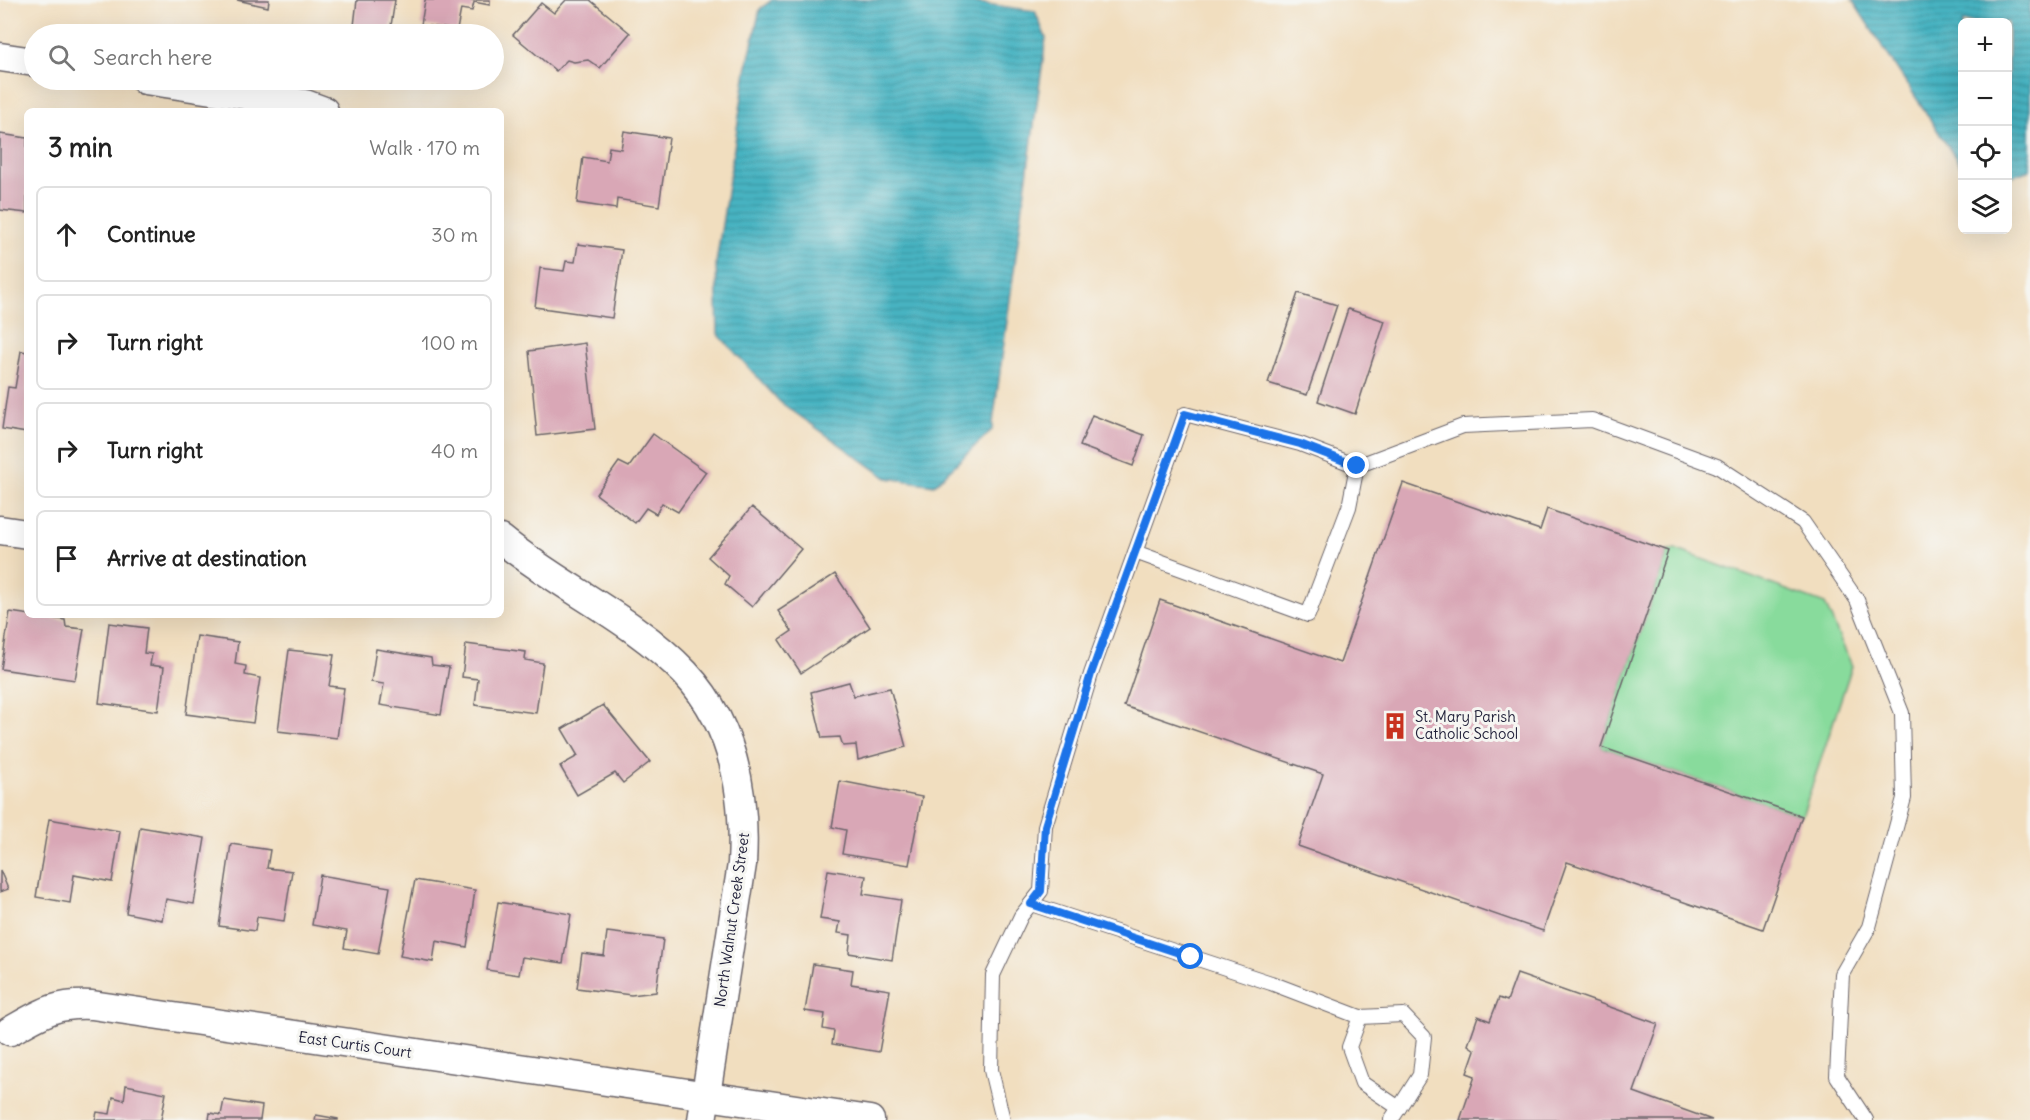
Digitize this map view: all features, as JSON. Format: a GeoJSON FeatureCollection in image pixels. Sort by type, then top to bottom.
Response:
{"type":"FeatureCollection","features":[{"type":"Feature","properties":{"kind":"street"},"geometry":{"type":"LineString","coordinates":[[0,57],[24,61]]}},
{"type":"Feature","properties":{"kind":"street"},"geometry":{"type":"LineString","coordinates":[[212,90],[305,104],[316,108]]}},
{"type":"Feature","properties":{"kind":"street"},"geometry":{"type":"LineString","coordinates":[[0,530],[24,534]]}},
{"type":"Feature","properties":{"kind":"street","name":"North Walnut Creek Street"},"geometry":{"type":"LineString","coordinates":[[504,540],[649,642],[686,674],[708,707],[730,749],[740,786],[745,825],[742,864],[704,1109]]}},
{"type":"Feature","properties":{"kind":"street","name":"East Curtis Court"},"geometry":{"type":"LineString","coordinates":[[10,1031],[42,1013],[66,1004],[93,1005],[704,1109],[870,1120]]}},
{"type":"Feature","properties":{"kind":"lane"},"geometry":{"type":"LineString","coordinates":[[1004,1120],[991,1070],[993,975],[1021,916],[1041,891],[1045,826],[1091,674],[1185,414],[1300,444],[1357,466],[1463,426],[1592,420],[1717,466],[1803,522],[1857,600],[1902,713],[1904,798],[1869,927],[1842,974],[1837,1076],[1866,1120]]}},
{"type":"Feature","properties":{"kind":"lane"},"geometry":{"type":"LineString","coordinates":[[1135,552],[1308,615],[1349,507],[1357,466]]}},
{"type":"Feature","properties":{"kind":"lane"},"geometry":{"type":"LineString","coordinates":[[1031,904],[1271,983],[1360,1017],[1403,1015],[1424,1037],[1420,1076],[1395,1114],[1362,1083],[1349,1047],[1360,1017]]}},
{"type":"Feature","properties":{"kind":"green space"},"geometry":{"type":"Polygon","coordinates":[[[1675,549],[1825,604],[1852,666],[1802,816],[1601,747],[1668,551],[1675,549]]]}},
{"type":"Feature","properties":{"kind":"water"},"geometry":{"type":"Polygon","coordinates":[[[772,0],[958,0],[1035,11],[1046,38],[992,430],[934,485],[887,478],[780,402],[718,334],[716,263],[746,71],[760,9],[772,0]]]}},
{"type":"Feature","properties":{"kind":"water"},"geometry":{"type":"Polygon","coordinates":[[[1852,0],[2030,0],[2030,170],[2012,177],[2012,18],[1958,18],[1958,162],[1852,0]]]}},
{"type":"Feature","properties":{"kind":"building"},"geometry":{"type":"Polygon","coordinates":[[[237,0],[269,0],[268,7],[237,0]]]}},
{"type":"Feature","properties":{"kind":"building"},"geometry":{"type":"Polygon","coordinates":[[[357,0],[395,0],[391,24],[354,24],[357,0]]]}},
{"type":"Feature","properties":{"kind":"building"},"geometry":{"type":"Polygon","coordinates":[[[425,0],[490,0],[490,5],[474,2],[472,11],[461,9],[458,24],[421,24],[425,0]]]}},
{"type":"Feature","properties":{"kind":"building"},"geometry":{"type":"Polygon","coordinates":[[[566,0],[590,0],[630,33],[600,68],[588,60],[574,62],[567,60],[556,71],[513,35],[541,3],[554,13],[566,0]]]}},
{"type":"Feature","properties":{"kind":"building"},"geometry":{"type":"Polygon","coordinates":[[[624,131],[669,138],[659,206],[617,199],[616,209],[577,203],[583,157],[607,161],[609,147],[621,149],[624,131]]]}},
{"type":"Feature","properties":{"kind":"building"},"geometry":{"type":"Polygon","coordinates":[[[0,134],[24,138],[24,213],[0,210],[0,134]]]}},
{"type":"Feature","properties":{"kind":"building"},"geometry":{"type":"Polygon","coordinates":[[[578,244],[622,250],[612,318],[535,307],[540,268],[564,271],[566,261],[575,262],[578,244]]]}},
{"type":"Feature","properties":{"kind":"building"},"geometry":{"type":"Polygon","coordinates":[[[1298,293],[1337,305],[1307,395],[1268,383],[1298,293]]]}},
{"type":"Feature","properties":{"kind":"building"},"geometry":{"type":"Polygon","coordinates":[[[1348,309],[1385,321],[1355,414],[1318,401],[1348,309]]]}},
{"type":"Feature","properties":{"kind":"building"},"geometry":{"type":"Polygon","coordinates":[[[585,343],[595,429],[537,436],[529,351],[585,343]]]}},
{"type":"Feature","properties":{"kind":"building"},"geometry":{"type":"Polygon","coordinates":[[[21,351],[24,352],[24,433],[2,429],[8,387],[15,388],[21,351]]]}},
{"type":"Feature","properties":{"kind":"building"},"geometry":{"type":"Polygon","coordinates":[[[1092,415],[1144,435],[1133,466],[1080,446],[1092,415]]]}},
{"type":"Feature","properties":{"kind":"building"},"geometry":{"type":"Polygon","coordinates":[[[653,434],[706,472],[678,512],[662,503],[656,514],[646,508],[635,523],[596,494],[619,462],[629,467],[653,434]]]}},
{"type":"Feature","properties":{"kind":"building","name":"St. Mary Parish Catholic School"},"geometry":{"type":"Polygon","coordinates":[[[1403,483],[1540,530],[1547,509],[1668,551],[1601,747],[1802,816],[1763,929],[1567,862],[1543,931],[1298,846],[1323,774],[1124,706],[1160,600],[1340,663],[1403,483]]]}},
{"type":"Feature","properties":{"kind":"building"},"geometry":{"type":"Polygon","coordinates":[[[752,507],[801,549],[752,607],[725,584],[729,576],[708,557],[752,507]]]}},
{"type":"Feature","properties":{"kind":"building"},"geometry":{"type":"Polygon","coordinates":[[[835,574],[870,627],[801,673],[779,640],[792,631],[778,611],[835,574]]]}},
{"type":"Feature","properties":{"kind":"building"},"geometry":{"type":"Polygon","coordinates":[[[10,612],[24,614],[24,618],[65,620],[66,627],[84,629],[75,680],[1,669],[10,612]]]}},
{"type":"Feature","properties":{"kind":"building"},"geometry":{"type":"Polygon","coordinates":[[[109,623],[147,628],[144,653],[152,654],[150,665],[164,667],[158,711],[99,703],[109,623]]]}},
{"type":"Feature","properties":{"kind":"building"},"geometry":{"type":"Polygon","coordinates":[[[197,636],[238,642],[235,664],[246,666],[245,675],[260,678],[253,723],[186,714],[197,636]]]}},
{"type":"Feature","properties":{"kind":"building"},"geometry":{"type":"Polygon","coordinates":[[[466,644],[526,652],[525,660],[543,663],[536,713],[475,705],[478,679],[462,677],[466,644]]]}},
{"type":"Feature","properties":{"kind":"building"},"geometry":{"type":"Polygon","coordinates":[[[376,649],[431,658],[432,665],[449,667],[441,715],[380,705],[384,684],[371,682],[376,649]]]}},
{"type":"Feature","properties":{"kind":"building"},"geometry":{"type":"Polygon","coordinates":[[[289,650],[334,655],[329,686],[344,688],[337,738],[278,731],[289,650]]]}},
{"type":"Feature","properties":{"kind":"building"},"geometry":{"type":"Polygon","coordinates":[[[849,682],[854,696],[890,688],[906,747],[858,760],[856,745],[843,746],[840,737],[822,738],[811,692],[849,682]]]}},
{"type":"Feature","properties":{"kind":"building"},"geometry":{"type":"Polygon","coordinates":[[[603,705],[650,762],[623,783],[615,773],[577,795],[560,766],[578,756],[562,729],[603,705]]]}},
{"type":"Feature","properties":{"kind":"building"},"geometry":{"type":"Polygon","coordinates":[[[840,781],[922,797],[909,865],[842,854],[846,830],[832,827],[840,781]]]}},
{"type":"Feature","properties":{"kind":"building"},"geometry":{"type":"Polygon","coordinates":[[[49,819],[120,831],[112,882],[74,875],[70,903],[36,897],[49,819]]]}},
{"type":"Feature","properties":{"kind":"building"},"geometry":{"type":"Polygon","coordinates":[[[140,827],[205,838],[194,904],[166,899],[162,920],[126,913],[140,827]]]}},
{"type":"Feature","properties":{"kind":"building"},"geometry":{"type":"Polygon","coordinates":[[[231,844],[270,850],[267,868],[292,871],[284,921],[257,917],[255,931],[219,926],[231,844]]]}},
{"type":"Feature","properties":{"kind":"building"},"geometry":{"type":"Polygon","coordinates":[[[0,870],[8,889],[0,892],[0,870]]]}},
{"type":"Feature","properties":{"kind":"building"},"geometry":{"type":"Polygon","coordinates":[[[828,870],[866,876],[863,894],[901,900],[892,960],[849,953],[851,935],[838,933],[840,922],[820,919],[828,870]]]}},
{"type":"Feature","properties":{"kind":"building"},"geometry":{"type":"Polygon","coordinates":[[[320,875],[390,887],[378,954],[344,948],[347,931],[312,925],[320,875]]]}},
{"type":"Feature","properties":{"kind":"building"},"geometry":{"type":"Polygon","coordinates":[[[415,880],[475,890],[467,947],[436,941],[433,962],[400,956],[415,880]]]}},
{"type":"Feature","properties":{"kind":"building"},"geometry":{"type":"Polygon","coordinates":[[[498,902],[571,914],[563,963],[522,957],[519,975],[487,970],[498,902]]]}},
{"type":"Feature","properties":{"kind":"building"},"geometry":{"type":"Polygon","coordinates":[[[607,932],[663,939],[656,992],[631,995],[577,988],[582,953],[604,956],[607,932]]]}},
{"type":"Feature","properties":{"kind":"building"},"geometry":{"type":"Polygon","coordinates":[[[813,964],[853,970],[851,984],[890,990],[879,1052],[832,1044],[834,1031],[823,1029],[825,1014],[805,1011],[813,964]]]}},
{"type":"Feature","properties":{"kind":"building"},"geometry":{"type":"Polygon","coordinates":[[[1517,974],[1658,1024],[1634,1092],[1712,1120],[1460,1120],[1475,1076],[1467,1073],[1475,1050],[1468,1045],[1478,1016],[1490,1021],[1499,998],[1507,1001],[1517,974]]]}},
{"type":"Feature","properties":{"kind":"building"},"geometry":{"type":"Polygon","coordinates":[[[126,1085],[166,1093],[161,1120],[95,1120],[97,1112],[110,1114],[113,1097],[124,1100],[126,1085]]]}},
{"type":"Feature","properties":{"kind":"building"},"geometry":{"type":"Polygon","coordinates":[[[224,1100],[262,1106],[260,1120],[209,1120],[210,1113],[221,1115],[224,1100]]]}},
{"type":"Feature","properties":{"kind":"building"},"geometry":{"type":"Polygon","coordinates":[[[316,1115],[338,1119],[338,1120],[315,1120],[316,1115]]]}},
{"type":"Feature","properties":{"kind":"place","name":"St. Mary Parish Catholic School"},"geometry":{"type":"Point","coordinates":[1395,726]}},
{"type":"Feature","properties":{"kind":"route"},"geometry":{"type":"LineString","coordinates":[[1191,957],[1031,904],[1041,891],[1045,826],[1091,674],[1185,414],[1300,444],[1357,466]]}}]}
